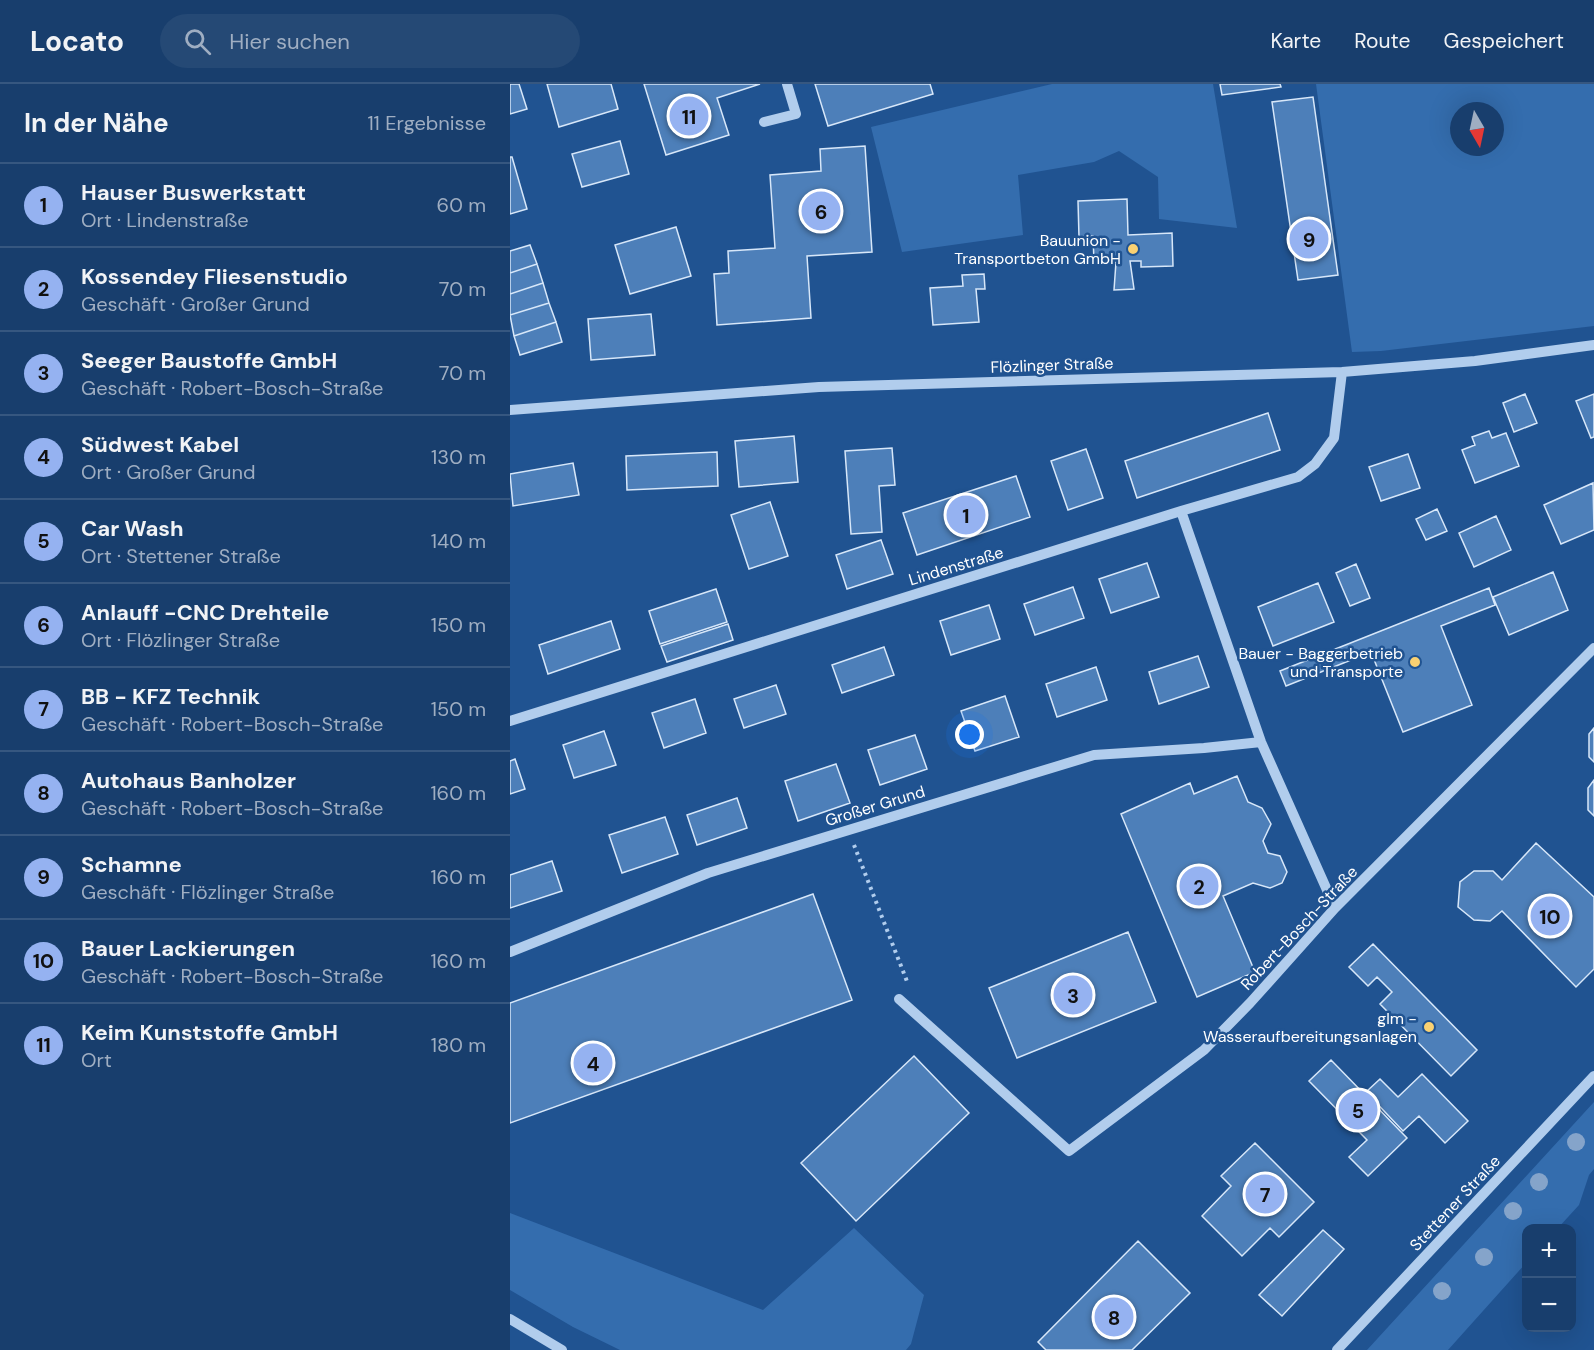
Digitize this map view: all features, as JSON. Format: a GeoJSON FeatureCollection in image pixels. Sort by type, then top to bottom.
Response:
{"type":"FeatureCollection","features":[{"type":"Feature","properties":{"kind":"street"},"geometry":{"type":"LineString","coordinates":[[764,122],[796,114],[787,84]]}},
{"type":"Feature","properties":{"kind":"street","name":"Flözlinger Straße"},"geometry":{"type":"LineString","coordinates":[[510,410],[819,387],[1342,372],[1475,361],[1594,345]]}},
{"type":"Feature","properties":{"kind":"street","name":"Lindenstraße"},"geometry":{"type":"LineString","coordinates":[[510,721],[1181,511],[1298,477],[1315,464],[1334,438],[1342,372]]}},
{"type":"Feature","properties":{"kind":"street"},"geometry":{"type":"LineString","coordinates":[[1181,511],[1261,742],[1335,908]]}},
{"type":"Feature","properties":{"kind":"street","name":"Robert-Bosch-Straße"},"geometry":{"type":"LineString","coordinates":[[899,999],[920,1015],[1069,1151],[1204,1050],[1250,1003],[1335,908],[1594,648]]}},
{"type":"Feature","properties":{"kind":"street","name":"Großer Grund"},"geometry":{"type":"LineString","coordinates":[[510,952],[708,873],[1094,755],[1261,742]]}},
{"type":"Feature","properties":{"kind":"street","name":"Stettener Straße"},"geometry":{"type":"LineString","coordinates":[[1337,1350],[1594,1076]]}},
{"type":"Feature","properties":{"kind":"street"},"geometry":{"type":"LineString","coordinates":[[510,1319],[562,1350]]}},
{"type":"Feature","properties":{"kind":"path"},"geometry":{"type":"LineString","coordinates":[[849,830],[920,1015]]}},
{"type":"Feature","properties":{"kind":"shaded area"},"geometry":{"type":"Polygon","coordinates":[[[1052,84],[1213,84],[1237,228],[1159,219],[1158,177],[1119,151],[1094,162],[1018,175],[1023,235],[902,252],[871,127],[1052,84]]]}},
{"type":"Feature","properties":{"kind":"shaded area"},"geometry":{"type":"Polygon","coordinates":[[[1316,84],[1594,84],[1594,326],[1381,351],[1352,352],[1316,84]]]}},
{"type":"Feature","properties":{"kind":"shaded area"},"geometry":{"type":"Polygon","coordinates":[[[1594,1102],[1594,1169],[1589,1175],[1579,1205],[1562,1224],[1522,1224],[1522,1267],[1448,1350],[1367,1350],[1594,1102]]]}},
{"type":"Feature","properties":{"kind":"shaded area"},"geometry":{"type":"Polygon","coordinates":[[[510,1213],[763,1310],[854,1228],[924,1295],[911,1344],[906,1350],[620,1350],[573,1327],[510,1290],[510,1213]]]}},
{"type":"Feature","properties":{"kind":"building"},"geometry":{"type":"Polygon","coordinates":[[[510,84],[519,84],[527,109],[510,114],[510,84]]]}},
{"type":"Feature","properties":{"kind":"building"},"geometry":{"type":"Polygon","coordinates":[[[547,84],[611,84],[618,109],[559,127],[547,84]]]}},
{"type":"Feature","properties":{"kind":"building"},"geometry":{"type":"Polygon","coordinates":[[[644,84],[760,84],[717,98],[729,135],[666,155],[644,84]]]}},
{"type":"Feature","properties":{"kind":"building"},"geometry":{"type":"Polygon","coordinates":[[[815,84],[930,84],[933,94],[828,126],[815,84]]]}},
{"type":"Feature","properties":{"kind":"building"},"geometry":{"type":"Polygon","coordinates":[[[1220,84],[1280,84],[1281,87],[1222,95],[1220,84]]]}},
{"type":"Feature","properties":{"kind":"building"},"geometry":{"type":"Polygon","coordinates":[[[1313,97],[1338,275],[1298,280],[1272,102],[1313,97]]]}},
{"type":"Feature","properties":{"kind":"building"},"geometry":{"type":"Polygon","coordinates":[[[620,141],[629,174],[582,187],[572,154],[620,141]]]}},
{"type":"Feature","properties":{"kind":"building"},"geometry":{"type":"Polygon","coordinates":[[[865,146],[872,252],[807,256],[811,318],[717,325],[714,274],[729,273],[728,251],[775,248],[770,175],[821,171],[820,149],[865,146]]]}},
{"type":"Feature","properties":{"kind":"building"},"geometry":{"type":"Polygon","coordinates":[[[510,157],[512,157],[527,209],[510,214],[510,157]]]}},
{"type":"Feature","properties":{"kind":"building","name":"Bauunion - Transportbeton GmbH"},"geometry":{"type":"Polygon","coordinates":[[[1127,199],[1128,235],[1172,233],[1173,266],[1141,267],[1141,261],[1130,261],[1134,289],[1114,290],[1116,262],[1094,262],[1093,236],[1079,237],[1078,201],[1127,199]]]}},
{"type":"Feature","properties":{"kind":"building"},"geometry":{"type":"Polygon","coordinates":[[[676,227],[691,276],[630,294],[615,245],[676,227]]]}},
{"type":"Feature","properties":{"kind":"building"},"geometry":{"type":"Polygon","coordinates":[[[530,245],[537,264],[510,273],[510,251],[530,245]]]}},
{"type":"Feature","properties":{"kind":"building"},"geometry":{"type":"Polygon","coordinates":[[[537,264],[543,283],[510,294],[510,273],[537,264]]]}},
{"type":"Feature","properties":{"kind":"building"},"geometry":{"type":"Polygon","coordinates":[[[984,274],[985,289],[976,289],[979,322],[933,325],[930,288],[963,286],[962,275],[984,274]]]}},
{"type":"Feature","properties":{"kind":"building"},"geometry":{"type":"Polygon","coordinates":[[[543,283],[549,303],[510,315],[510,294],[543,283]]]}},
{"type":"Feature","properties":{"kind":"building"},"geometry":{"type":"Polygon","coordinates":[[[549,303],[556,322],[514,336],[510,315],[549,303]]]}},
{"type":"Feature","properties":{"kind":"building"},"geometry":{"type":"Polygon","coordinates":[[[651,314],[655,355],[591,360],[588,319],[651,314]]]}},
{"type":"Feature","properties":{"kind":"building"},"geometry":{"type":"Polygon","coordinates":[[[556,322],[562,342],[520,355],[514,336],[556,322]]]}},
{"type":"Feature","properties":{"kind":"building"},"geometry":{"type":"Polygon","coordinates":[[[1525,394],[1537,423],[1514,432],[1503,403],[1525,394]]]}},
{"type":"Feature","properties":{"kind":"building"},"geometry":{"type":"Polygon","coordinates":[[[1594,394],[1594,437],[1591,438],[1576,401],[1594,394]]]}},
{"type":"Feature","properties":{"kind":"building"},"geometry":{"type":"Polygon","coordinates":[[[1268,413],[1280,450],[1137,498],[1125,461],[1268,413]]]}},
{"type":"Feature","properties":{"kind":"building"},"geometry":{"type":"Polygon","coordinates":[[[1489,431],[1492,438],[1506,433],[1519,466],[1475,483],[1462,450],[1475,445],[1472,437],[1489,431]]]}},
{"type":"Feature","properties":{"kind":"building"},"geometry":{"type":"Polygon","coordinates":[[[794,436],[798,482],[739,487],[735,441],[794,436]]]}},
{"type":"Feature","properties":{"kind":"building"},"geometry":{"type":"Polygon","coordinates":[[[892,448],[895,485],[879,486],[882,532],[851,534],[845,451],[892,448]]]}},
{"type":"Feature","properties":{"kind":"building"},"geometry":{"type":"Polygon","coordinates":[[[1086,449],[1103,498],[1068,510],[1051,461],[1086,449]]]}},
{"type":"Feature","properties":{"kind":"building"},"geometry":{"type":"Polygon","coordinates":[[[717,452],[718,486],[627,490],[626,456],[717,452]]]}},
{"type":"Feature","properties":{"kind":"building"},"geometry":{"type":"Polygon","coordinates":[[[1408,454],[1420,488],[1381,501],[1369,467],[1408,454]]]}},
{"type":"Feature","properties":{"kind":"building"},"geometry":{"type":"Polygon","coordinates":[[[573,463],[579,495],[513,506],[510,474],[573,463]]]}},
{"type":"Feature","properties":{"kind":"building"},"geometry":{"type":"Polygon","coordinates":[[[1016,476],[1030,517],[917,555],[903,513],[1016,476]]]}},
{"type":"Feature","properties":{"kind":"building"},"geometry":{"type":"Polygon","coordinates":[[[1593,483],[1594,530],[1561,544],[1544,505],[1593,483]]]}},
{"type":"Feature","properties":{"kind":"building"},"geometry":{"type":"Polygon","coordinates":[[[770,502],[788,556],[749,569],[731,515],[770,502]]]}},
{"type":"Feature","properties":{"kind":"building"},"geometry":{"type":"Polygon","coordinates":[[[1437,509],[1447,531],[1426,540],[1416,519],[1437,509]]]}},
{"type":"Feature","properties":{"kind":"building"},"geometry":{"type":"Polygon","coordinates":[[[1496,516],[1511,550],[1474,567],[1459,533],[1496,516]]]}},
{"type":"Feature","properties":{"kind":"building"},"geometry":{"type":"Polygon","coordinates":[[[881,540],[893,574],[847,589],[836,555],[881,540]]]}},
{"type":"Feature","properties":{"kind":"building"},"geometry":{"type":"Polygon","coordinates":[[[1147,563],[1159,597],[1111,613],[1099,579],[1147,563]]]}},
{"type":"Feature","properties":{"kind":"building"},"geometry":{"type":"Polygon","coordinates":[[[1356,564],[1370,598],[1350,606],[1336,573],[1356,564]]]}},
{"type":"Feature","properties":{"kind":"building"},"geometry":{"type":"Polygon","coordinates":[[[1553,572],[1568,610],[1509,635],[1493,597],[1553,572]]]}},
{"type":"Feature","properties":{"kind":"building"},"geometry":{"type":"Polygon","coordinates":[[[1318,583],[1334,622],[1273,646],[1258,607],[1318,583]]]}},
{"type":"Feature","properties":{"kind":"building"},"geometry":{"type":"Polygon","coordinates":[[[1073,587],[1084,618],[1035,635],[1024,604],[1073,587]]]}},
{"type":"Feature","properties":{"kind":"building","name":"Bauer - Baggerbetrieb und Transporte"},"geometry":{"type":"Polygon","coordinates":[[[1489,588],[1495,605],[1441,626],[1472,705],[1403,732],[1371,652],[1286,686],[1280,671],[1489,588]]]}},
{"type":"Feature","properties":{"kind":"building"},"geometry":{"type":"Polygon","coordinates":[[[716,589],[727,622],[660,644],[649,611],[716,589]]]}},
{"type":"Feature","properties":{"kind":"building"},"geometry":{"type":"Polygon","coordinates":[[[989,605],[1000,639],[951,655],[940,621],[989,605]]]}},
{"type":"Feature","properties":{"kind":"building"},"geometry":{"type":"Polygon","coordinates":[[[611,621],[620,649],[548,674],[539,645],[611,621]]]}},
{"type":"Feature","properties":{"kind":"building"},"geometry":{"type":"Polygon","coordinates":[[[728,624],[733,640],[667,662],[661,646],[728,624]]]}},
{"type":"Feature","properties":{"kind":"building"},"geometry":{"type":"Polygon","coordinates":[[[884,647],[894,675],[842,693],[832,665],[884,647]]]}},
{"type":"Feature","properties":{"kind":"building"},"geometry":{"type":"Polygon","coordinates":[[[1198,656],[1209,687],[1159,704],[1149,672],[1198,656]]]}},
{"type":"Feature","properties":{"kind":"building"},"geometry":{"type":"Polygon","coordinates":[[[1096,667],[1107,700],[1057,717],[1046,684],[1096,667]]]}},
{"type":"Feature","properties":{"kind":"building"},"geometry":{"type":"Polygon","coordinates":[[[776,685],[786,714],[744,728],[734,699],[776,685]]]}},
{"type":"Feature","properties":{"kind":"building"},"geometry":{"type":"Polygon","coordinates":[[[1005,696],[1019,737],[975,751],[961,711],[1005,696]]]}},
{"type":"Feature","properties":{"kind":"building"},"geometry":{"type":"Polygon","coordinates":[[[695,699],[706,733],[664,748],[652,713],[695,699]]]}},
{"type":"Feature","properties":{"kind":"building"},"geometry":{"type":"Polygon","coordinates":[[[1594,728],[1594,762],[1589,757],[1589,734],[1594,728]]]}},
{"type":"Feature","properties":{"kind":"building"},"geometry":{"type":"Polygon","coordinates":[[[604,731],[616,765],[574,778],[563,745],[604,731]]]}},
{"type":"Feature","properties":{"kind":"building"},"geometry":{"type":"Polygon","coordinates":[[[915,735],[927,769],[880,785],[868,750],[915,735]]]}},
{"type":"Feature","properties":{"kind":"building"},"geometry":{"type":"Polygon","coordinates":[[[515,759],[525,789],[510,794],[510,761],[515,759]]]}},
{"type":"Feature","properties":{"kind":"building"},"geometry":{"type":"Polygon","coordinates":[[[836,764],[850,803],[798,821],[785,781],[836,764]]]}},
{"type":"Feature","properties":{"kind":"building"},"geometry":{"type":"Polygon","coordinates":[[[1237,776],[1248,802],[1262,808],[1271,824],[1263,841],[1268,853],[1280,856],[1287,872],[1282,883],[1270,888],[1253,883],[1223,896],[1255,972],[1197,997],[1121,814],[1190,783],[1194,794],[1237,776]]]}},
{"type":"Feature","properties":{"kind":"building"},"geometry":{"type":"Polygon","coordinates":[[[1594,780],[1594,816],[1588,810],[1588,788],[1594,780]]]}},
{"type":"Feature","properties":{"kind":"building"},"geometry":{"type":"Polygon","coordinates":[[[737,798],[747,828],[697,845],[687,815],[737,798]]]}},
{"type":"Feature","properties":{"kind":"building"},"geometry":{"type":"Polygon","coordinates":[[[665,817],[678,854],[622,873],[609,835],[665,817]]]}},
{"type":"Feature","properties":{"kind":"building"},"geometry":{"type":"Polygon","coordinates":[[[1536,843],[1594,897],[1594,969],[1576,987],[1502,911],[1490,921],[1474,920],[1458,907],[1460,882],[1474,871],[1493,871],[1502,880],[1536,843]]]}},
{"type":"Feature","properties":{"kind":"building"},"geometry":{"type":"Polygon","coordinates":[[[552,861],[562,891],[510,908],[510,875],[552,861]]]}},
{"type":"Feature","properties":{"kind":"building"},"geometry":{"type":"Polygon","coordinates":[[[813,894],[852,1000],[510,1123],[510,1003],[813,894]]]}},
{"type":"Feature","properties":{"kind":"building"},"geometry":{"type":"Polygon","coordinates":[[[1128,932],[1156,1002],[1017,1058],[989,988],[1128,932]]]}},
{"type":"Feature","properties":{"kind":"building","name":"glm - Wasseraufbereitungsanlagen"},"geometry":{"type":"Polygon","coordinates":[[[1373,944],[1477,1050],[1451,1076],[1380,1004],[1392,992],[1377,977],[1368,986],[1349,967],[1373,944]]]}},
{"type":"Feature","properties":{"kind":"building"},"geometry":{"type":"Polygon","coordinates":[[[914,1056],[969,1113],[856,1221],[801,1163],[914,1056]]]}},
{"type":"Feature","properties":{"kind":"building"},"geometry":{"type":"Polygon","coordinates":[[[1331,1060],[1407,1138],[1368,1176],[1349,1157],[1367,1140],[1309,1081],[1331,1060]]]}},
{"type":"Feature","properties":{"kind":"building"},"geometry":{"type":"Polygon","coordinates":[[[1422,1074],[1468,1121],[1445,1143],[1419,1116],[1403,1131],[1366,1092],[1380,1079],[1398,1097],[1422,1074]]]}},
{"type":"Feature","properties":{"kind":"building"},"geometry":{"type":"Polygon","coordinates":[[[1255,1143],[1314,1202],[1279,1237],[1270,1228],[1242,1256],[1202,1216],[1231,1186],[1221,1176],[1255,1143]]]}},
{"type":"Feature","properties":{"kind":"building"},"geometry":{"type":"Polygon","coordinates":[[[1323,1230],[1344,1249],[1282,1316],[1259,1295],[1323,1230]]]}},
{"type":"Feature","properties":{"kind":"building"},"geometry":{"type":"Polygon","coordinates":[[[1138,1241],[1190,1293],[1132,1350],[1046,1350],[1038,1342],[1138,1241]]]}},
{"type":"Feature","properties":{"kind":"place","name":"Keim Kunststoffe GmbH"},"geometry":{"type":"Point","coordinates":[689,116]}},
{"type":"Feature","properties":{"kind":"place","name":"Anlauff -CNC Drehteile"},"geometry":{"type":"Point","coordinates":[821,211]}},
{"type":"Feature","properties":{"kind":"place","name":"Schamne"},"geometry":{"type":"Point","coordinates":[1309,239]}},
{"type":"Feature","properties":{"kind":"place","name":"Bauunion - Transportbeton GmbH"},"geometry":{"type":"Point","coordinates":[1133,249]}},
{"type":"Feature","properties":{"kind":"place","name":"Hauser Buswerkstatt"},"geometry":{"type":"Point","coordinates":[966,515]}},
{"type":"Feature","properties":{"kind":"place","name":"Bauer - Baggerbetrieb und Transporte"},"geometry":{"type":"Point","coordinates":[1415,662]}},
{"type":"Feature","properties":{"kind":"place","name":"Kossendey Fliesenstudio"},"geometry":{"type":"Point","coordinates":[1199,886]}},
{"type":"Feature","properties":{"kind":"place","name":"Bauer Lackierungen"},"geometry":{"type":"Point","coordinates":[1550,916]}},
{"type":"Feature","properties":{"kind":"place","name":"Seeger Baustoffe GmbH"},"geometry":{"type":"Point","coordinates":[1073,995]}},
{"type":"Feature","properties":{"kind":"place","name":"glm - Wasseraufbereitungsanlagen"},"geometry":{"type":"Point","coordinates":[1429,1027]}},
{"type":"Feature","properties":{"kind":"place","name":"Südwest Kabel"},"geometry":{"type":"Point","coordinates":[593,1063]}},
{"type":"Feature","properties":{"kind":"place","name":"Car Wash"},"geometry":{"type":"Point","coordinates":[1358,1110]}},
{"type":"Feature","properties":{"kind":"place","name":"BB - KFZ Technik"},"geometry":{"type":"Point","coordinates":[1265,1194]}},
{"type":"Feature","properties":{"kind":"place","name":"Autohaus Banholzer"},"geometry":{"type":"Point","coordinates":[1114,1317]}}]}
